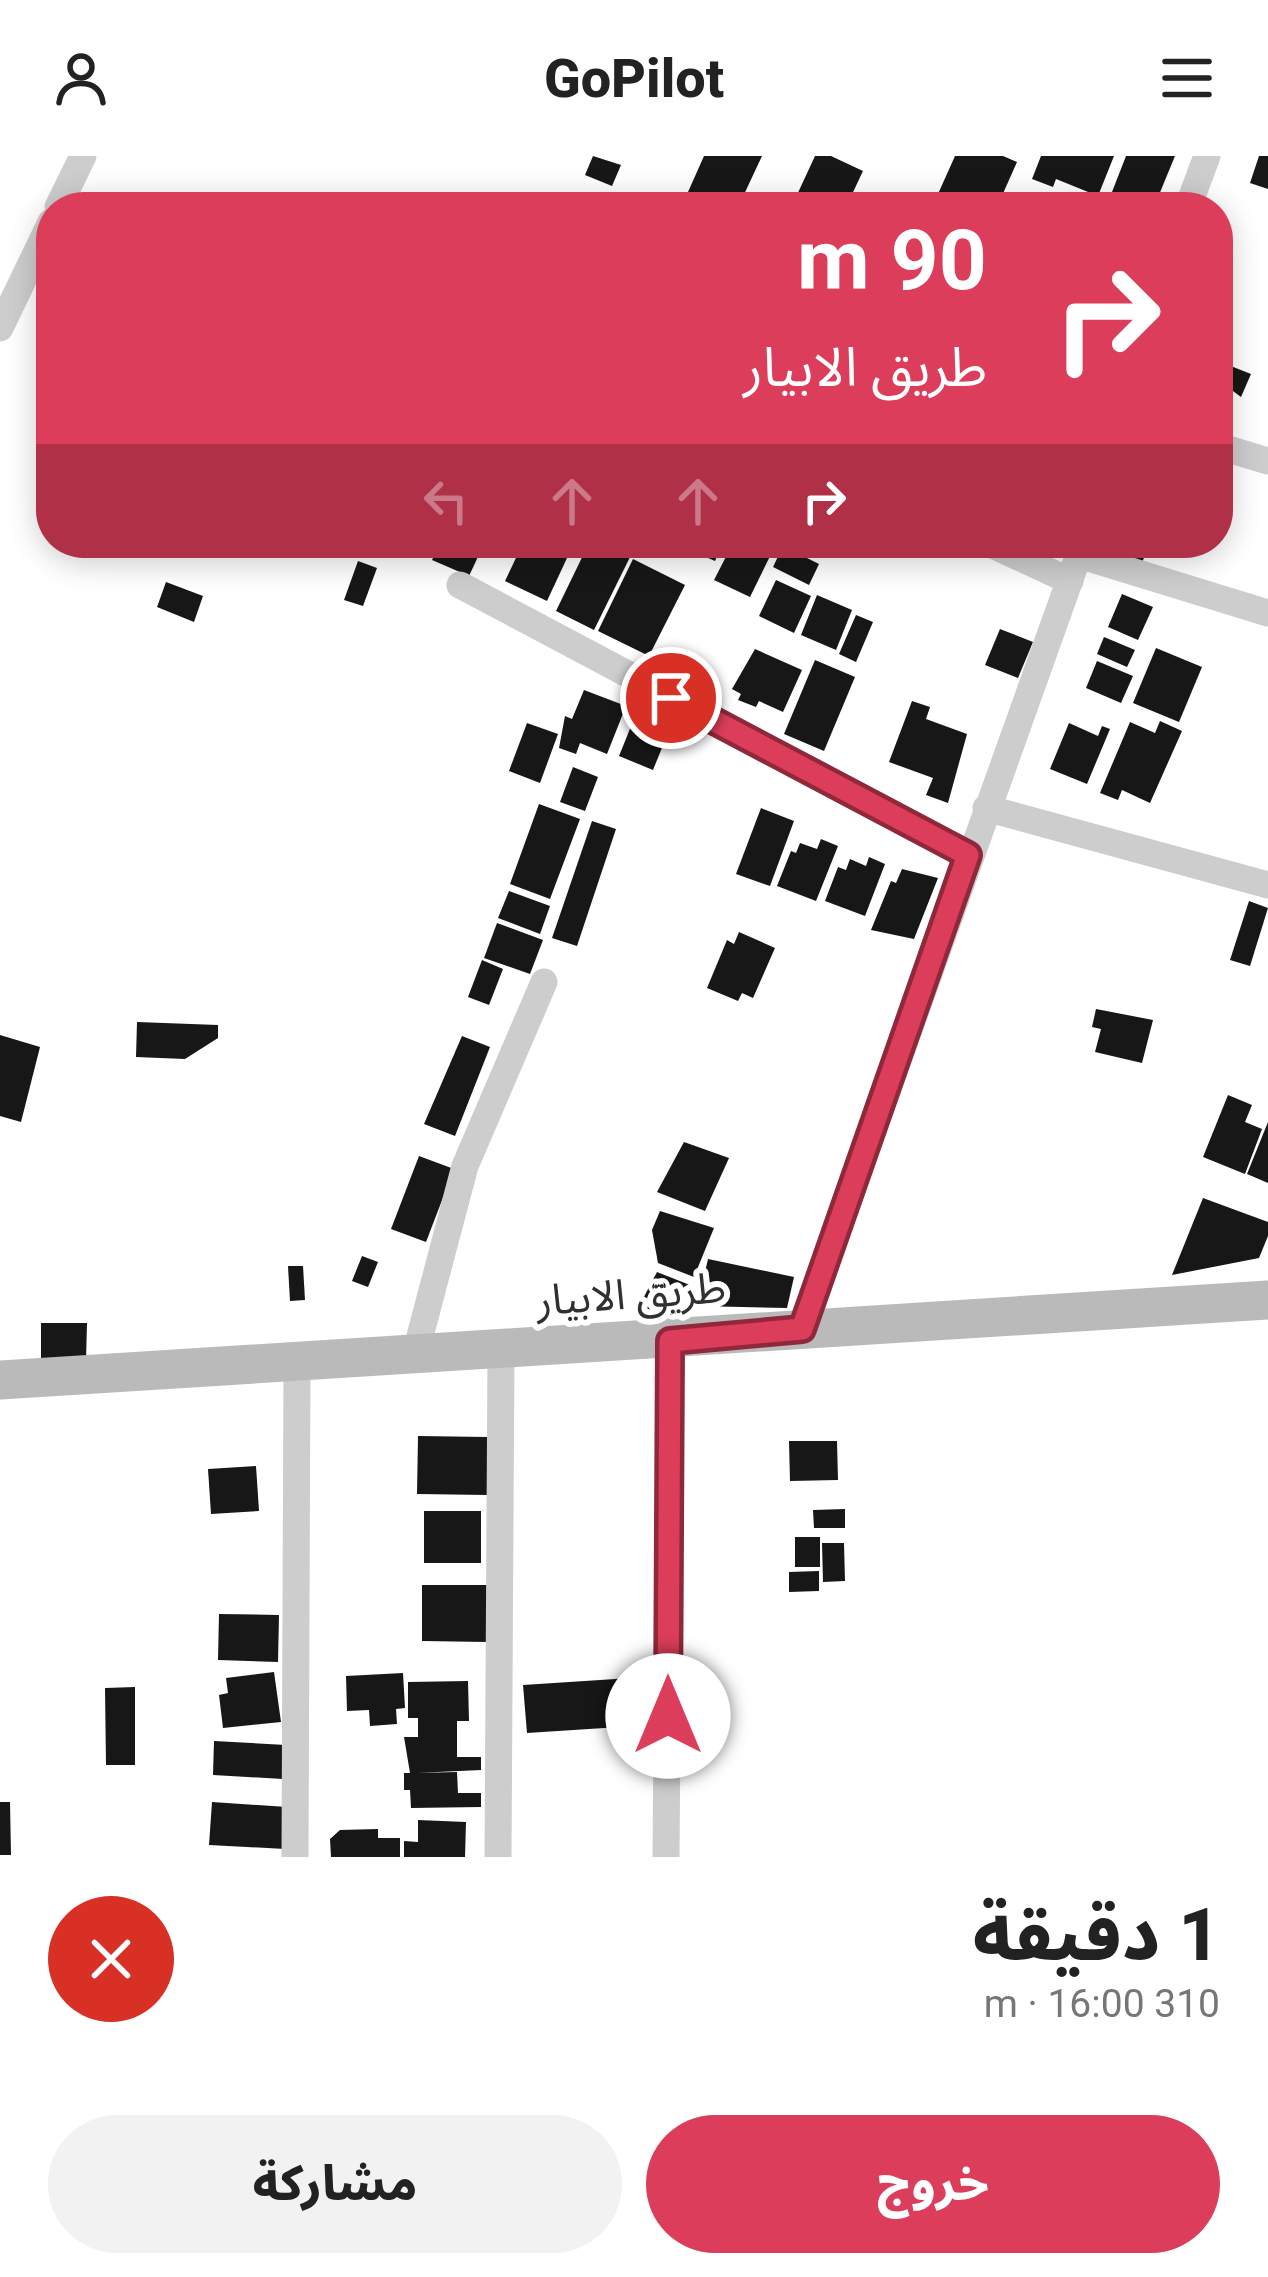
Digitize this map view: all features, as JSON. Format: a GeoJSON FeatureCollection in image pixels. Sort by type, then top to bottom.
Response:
{"type":"FeatureCollection","features":[{"type":"Feature","properties":{"kind":"main road","name":"طريق الابيار"},"geometry":{"type":"LineString","coordinates":[[0,1380],[1268,1300]]}},
{"type":"Feature","properties":{"kind":"street"},"geometry":{"type":"LineString","coordinates":[[65,192],[83,156]]}},
{"type":"Feature","properties":{"kind":"street"},"geometry":{"type":"LineString","coordinates":[[1194,192],[1207,156]]}},
{"type":"Feature","properties":{"kind":"street"},"geometry":{"type":"LineString","coordinates":[[0,328],[36,253]]}},
{"type":"Feature","properties":{"kind":"street"},"geometry":{"type":"LineString","coordinates":[[1233,450],[1268,461]]}},
{"type":"Feature","properties":{"kind":"street"},"geometry":{"type":"LineString","coordinates":[[802,1329],[968,855],[1078,560],[1268,614]]}},
{"type":"Feature","properties":{"kind":"street"},"geometry":{"type":"LineString","coordinates":[[460,585],[968,855]]}},
{"type":"Feature","properties":{"kind":"street"},"geometry":{"type":"LineString","coordinates":[[986,808],[1268,885]]}},
{"type":"Feature","properties":{"kind":"street"},"geometry":{"type":"LineString","coordinates":[[415,1355],[465,1166],[544,982]]}},
{"type":"Feature","properties":{"kind":"street"},"geometry":{"type":"LineString","coordinates":[[666,1857],[670,1341]]}},
{"type":"Feature","properties":{"kind":"street"},"geometry":{"type":"LineString","coordinates":[[498,1857],[501,1351]]}},
{"type":"Feature","properties":{"kind":"street"},"geometry":{"type":"LineString","coordinates":[[295,1857],[297,1362]]}},
{"type":"Feature","properties":{"kind":"building"},"geometry":{"type":"Polygon","coordinates":[[[593,156],[621,165],[612,186],[585,175],[593,156]]]}},
{"type":"Feature","properties":{"kind":"building"},"geometry":{"type":"Polygon","coordinates":[[[704,156],[762,156],[745,192],[688,192],[704,156]]]}},
{"type":"Feature","properties":{"kind":"building"},"geometry":{"type":"Polygon","coordinates":[[[815,156],[831,156],[863,171],[853,192],[798,192],[815,156]]]}},
{"type":"Feature","properties":{"kind":"building"},"geometry":{"type":"Polygon","coordinates":[[[955,156],[1003,156],[1017,162],[1004,192],[939,192],[955,156]]]}},
{"type":"Feature","properties":{"kind":"building"},"geometry":{"type":"Polygon","coordinates":[[[1041,156],[1114,156],[1100,192],[1056,179],[1053,187],[1032,179],[1041,156]]]}},
{"type":"Feature","properties":{"kind":"building"},"geometry":{"type":"Polygon","coordinates":[[[1126,156],[1175,156],[1160,192],[1112,192],[1126,156]]]}},
{"type":"Feature","properties":{"kind":"building"},"geometry":{"type":"Polygon","coordinates":[[[1259,156],[1268,156],[1268,189],[1250,183],[1259,156]]]}},
{"type":"Feature","properties":{"kind":"building"},"geometry":{"type":"Polygon","coordinates":[[[1233,367],[1251,374],[1241,397],[1233,391],[1233,367]]]}},
{"type":"Feature","properties":{"kind":"building"},"geometry":{"type":"Polygon","coordinates":[[[433,558],[477,558],[469,576],[433,558]]]}},
{"type":"Feature","properties":{"kind":"building"},"geometry":{"type":"Polygon","coordinates":[[[516,558],[567,558],[547,601],[505,581],[516,558]]]}},
{"type":"Feature","properties":{"kind":"building"},"geometry":{"type":"Polygon","coordinates":[[[582,558],[630,558],[594,630],[556,611],[582,558]]]}},
{"type":"Feature","properties":{"kind":"building"},"geometry":{"type":"Polygon","coordinates":[[[725,558],[769,558],[750,597],[714,580],[725,558]]]}},
{"type":"Feature","properties":{"kind":"building"},"geometry":{"type":"Polygon","coordinates":[[[777,558],[807,558],[819,564],[809,585],[773,567],[777,558]]]}},
{"type":"Feature","properties":{"kind":"building"},"geometry":{"type":"Polygon","coordinates":[[[633,559],[685,585],[649,656],[598,631],[633,559]]]}},
{"type":"Feature","properties":{"kind":"building"},"geometry":{"type":"Polygon","coordinates":[[[358,561],[377,568],[363,606],[344,600],[358,561]]]}},
{"type":"Feature","properties":{"kind":"building"},"geometry":{"type":"Polygon","coordinates":[[[776,580],[811,596],[794,633],[759,616],[776,580]]]}},
{"type":"Feature","properties":{"kind":"building"},"geometry":{"type":"Polygon","coordinates":[[[166,582],[203,596],[194,622],[157,607],[166,582]]]}},
{"type":"Feature","properties":{"kind":"building"},"geometry":{"type":"Polygon","coordinates":[[[1122,594],[1153,607],[1138,640],[1108,627],[1122,594]]]}},
{"type":"Feature","properties":{"kind":"building"},"geometry":{"type":"Polygon","coordinates":[[[817,595],[852,610],[836,650],[801,635],[817,595]]]}},
{"type":"Feature","properties":{"kind":"building"},"geometry":{"type":"Polygon","coordinates":[[[856,615],[873,622],[856,662],[839,654],[856,615]]]}},
{"type":"Feature","properties":{"kind":"building"},"geometry":{"type":"Polygon","coordinates":[[[1000,629],[1033,642],[1018,678],[985,665],[1000,629]]]}},
{"type":"Feature","properties":{"kind":"building"},"geometry":{"type":"Polygon","coordinates":[[[1104,637],[1135,650],[1127,667],[1097,654],[1104,637]]]}},
{"type":"Feature","properties":{"kind":"building"},"geometry":{"type":"Polygon","coordinates":[[[1156,648],[1202,667],[1179,722],[1133,703],[1156,648]]]}},
{"type":"Feature","properties":{"kind":"building"},"geometry":{"type":"Polygon","coordinates":[[[755,649],[802,670],[783,712],[759,701],[756,707],[738,700],[741,694],[732,689],[755,649]]]}},
{"type":"Feature","properties":{"kind":"building"},"geometry":{"type":"Polygon","coordinates":[[[815,660],[855,677],[824,751],[784,734],[815,660]]]}},
{"type":"Feature","properties":{"kind":"building"},"geometry":{"type":"Polygon","coordinates":[[[1097,661],[1133,676],[1121,703],[1086,688],[1097,661]]]}},
{"type":"Feature","properties":{"kind":"building"},"geometry":{"type":"Polygon","coordinates":[[[584,690],[626,706],[607,754],[580,743],[576,754],[559,748],[565,716],[572,719],[584,690]]]}},
{"type":"Feature","properties":{"kind":"building"},"geometry":{"type":"Polygon","coordinates":[[[912,701],[930,707],[926,719],[967,734],[948,803],[926,795],[933,778],[889,762],[912,701]]]}},
{"type":"Feature","properties":{"kind":"building"},"geometry":{"type":"Polygon","coordinates":[[[636,714],[670,728],[653,770],[619,756],[636,714]]]}},
{"type":"Feature","properties":{"kind":"building"},"geometry":{"type":"Polygon","coordinates":[[[1160,721],[1182,731],[1150,803],[1122,790],[1118,800],[1100,793],[1130,722],[1155,733],[1160,721]]]}},
{"type":"Feature","properties":{"kind":"building"},"geometry":{"type":"Polygon","coordinates":[[[527,723],[558,734],[540,783],[509,771],[527,723]]]}},
{"type":"Feature","properties":{"kind":"building"},"geometry":{"type":"Polygon","coordinates":[[[1069,723],[1098,736],[1102,726],[1110,729],[1087,784],[1050,769],[1069,723]]]}},
{"type":"Feature","properties":{"kind":"building"},"geometry":{"type":"Polygon","coordinates":[[[573,767],[598,777],[585,811],[560,802],[573,767]]]}},
{"type":"Feature","properties":{"kind":"building"},"geometry":{"type":"Polygon","coordinates":[[[539,804],[580,819],[550,899],[510,884],[539,804]]]}},
{"type":"Feature","properties":{"kind":"building"},"geometry":{"type":"Polygon","coordinates":[[[761,808],[794,821],[770,886],[736,874],[761,808]]]}},
{"type":"Feature","properties":{"kind":"building"},"geometry":{"type":"Polygon","coordinates":[[[592,821],[616,829],[577,946],[552,938],[592,821]]]}},
{"type":"Feature","properties":{"kind":"building"},"geometry":{"type":"Polygon","coordinates":[[[821,839],[838,846],[816,901],[777,886],[791,851],[796,853],[800,843],[817,849],[821,839]]]}},
{"type":"Feature","properties":{"kind":"building"},"geometry":{"type":"Polygon","coordinates":[[[869,857],[885,864],[865,916],[825,901],[838,867],[846,870],[850,859],[866,866],[869,857]]]}},
{"type":"Feature","properties":{"kind":"building"},"geometry":{"type":"Polygon","coordinates":[[[902,869],[938,878],[914,939],[871,930],[891,881],[896,883],[902,869]]]}},
{"type":"Feature","properties":{"kind":"building"},"geometry":{"type":"Polygon","coordinates":[[[509,891],[550,906],[540,934],[498,918],[509,891]]]}},
{"type":"Feature","properties":{"kind":"building"},"geometry":{"type":"Polygon","coordinates":[[[1249,901],[1268,908],[1250,966],[1230,960],[1249,901]]]}},
{"type":"Feature","properties":{"kind":"building"},"geometry":{"type":"Polygon","coordinates":[[[497,923],[543,940],[530,974],[484,958],[497,923]]]}},
{"type":"Feature","properties":{"kind":"building"},"geometry":{"type":"Polygon","coordinates":[[[739,932],[775,948],[753,998],[742,993],[738,1001],[707,988],[727,940],[734,944],[739,932]]]}},
{"type":"Feature","properties":{"kind":"building"},"geometry":{"type":"Polygon","coordinates":[[[482,960],[503,969],[489,1005],[468,997],[482,960]]]}},
{"type":"Feature","properties":{"kind":"building"},"geometry":{"type":"Polygon","coordinates":[[[1096,1009],[1153,1020],[1142,1063],[1095,1052],[1101,1029],[1092,1027],[1096,1009]]]}},
{"type":"Feature","properties":{"kind":"building"},"geometry":{"type":"Polygon","coordinates":[[[137,1022],[218,1025],[218,1038],[185,1059],[136,1057],[137,1022]]]}},
{"type":"Feature","properties":{"kind":"building"},"geometry":{"type":"Polygon","coordinates":[[[0,1035],[40,1047],[21,1122],[0,1116],[0,1035]]]}},
{"type":"Feature","properties":{"kind":"building"},"geometry":{"type":"Polygon","coordinates":[[[462,1036],[490,1047],[455,1136],[424,1124],[462,1036]]]}},
{"type":"Feature","properties":{"kind":"building"},"geometry":{"type":"Polygon","coordinates":[[[1228,1095],[1252,1105],[1245,1122],[1262,1129],[1245,1174],[1203,1157],[1228,1095]]]}},
{"type":"Feature","properties":{"kind":"building"},"geometry":{"type":"Polygon","coordinates":[[[1268,1122],[1268,1183],[1247,1174],[1268,1122]]]}},
{"type":"Feature","properties":{"kind":"building"},"geometry":{"type":"Polygon","coordinates":[[[684,1142],[729,1158],[705,1211],[657,1192],[684,1142]]]}},
{"type":"Feature","properties":{"kind":"building"},"geometry":{"type":"Polygon","coordinates":[[[419,1156],[454,1169],[426,1242],[391,1229],[419,1156]]]}},
{"type":"Feature","properties":{"kind":"building"},"geometry":{"type":"Polygon","coordinates":[[[1203,1198],[1268,1222],[1268,1236],[1259,1258],[1172,1275],[1203,1198]]]}},
{"type":"Feature","properties":{"kind":"building"},"geometry":{"type":"Polygon","coordinates":[[[660,1211],[714,1228],[694,1277],[658,1263],[652,1230],[660,1211]]]}},
{"type":"Feature","properties":{"kind":"building"},"geometry":{"type":"Polygon","coordinates":[[[362,1256],[378,1262],[368,1287],[352,1281],[362,1256]]]}},
{"type":"Feature","properties":{"kind":"building"},"geometry":{"type":"Polygon","coordinates":[[[708,1259],[794,1277],[787,1308],[697,1306],[708,1259]]]}},
{"type":"Feature","properties":{"kind":"building"},"geometry":{"type":"Polygon","coordinates":[[[288,1266],[303,1266],[305,1300],[290,1301],[288,1266]]]}},
{"type":"Feature","properties":{"kind":"building"},"geometry":{"type":"Polygon","coordinates":[[[657,1272],[700,1289],[689,1318],[635,1314],[657,1272]]]}},
{"type":"Feature","properties":{"kind":"building"},"geometry":{"type":"Polygon","coordinates":[[[41,1323],[87,1323],[86,1360],[41,1359],[41,1323]]]}},
{"type":"Feature","properties":{"kind":"building"},"geometry":{"type":"Polygon","coordinates":[[[418,1436],[487,1437],[487,1495],[417,1494],[418,1436]]]}},
{"type":"Feature","properties":{"kind":"building"},"geometry":{"type":"Polygon","coordinates":[[[789,1441],[837,1441],[838,1480],[790,1481],[789,1441]]]}},
{"type":"Feature","properties":{"kind":"building"},"geometry":{"type":"Polygon","coordinates":[[[256,1466],[259,1511],[211,1514],[208,1469],[256,1466]]]}},
{"type":"Feature","properties":{"kind":"building"},"geometry":{"type":"Polygon","coordinates":[[[845,1509],[845,1528],[814,1528],[813,1510],[845,1509]]]}},
{"type":"Feature","properties":{"kind":"building"},"geometry":{"type":"Polygon","coordinates":[[[424,1511],[481,1511],[481,1563],[424,1563],[424,1511]]]}},
{"type":"Feature","properties":{"kind":"building"},"geometry":{"type":"Polygon","coordinates":[[[795,1537],[820,1537],[820,1567],[795,1567],[795,1537]]]}},
{"type":"Feature","properties":{"kind":"building"},"geometry":{"type":"Polygon","coordinates":[[[822,1543],[844,1543],[845,1581],[823,1582],[822,1543]]]}},
{"type":"Feature","properties":{"kind":"building"},"geometry":{"type":"Polygon","coordinates":[[[819,1571],[819,1591],[789,1592],[789,1572],[819,1571]]]}},
{"type":"Feature","properties":{"kind":"building"},"geometry":{"type":"Polygon","coordinates":[[[422,1585],[488,1585],[487,1642],[422,1641],[422,1585]]]}},
{"type":"Feature","properties":{"kind":"building"},"geometry":{"type":"Polygon","coordinates":[[[219,1614],[279,1615],[278,1662],[218,1660],[219,1614]]]}},
{"type":"Feature","properties":{"kind":"building"},"geometry":{"type":"Polygon","coordinates":[[[274,1672],[281,1722],[223,1728],[219,1695],[228,1693],[226,1678],[274,1672]]]}},
{"type":"Feature","properties":{"kind":"building"},"geometry":{"type":"Polygon","coordinates":[[[403,1673],[405,1708],[396,1709],[397,1724],[370,1726],[369,1710],[347,1711],[346,1676],[403,1673]]]}},
{"type":"Feature","properties":{"kind":"building"},"geometry":{"type":"Polygon","coordinates":[[[631,1678],[635,1726],[527,1733],[523,1685],[631,1678]]]}},
{"type":"Feature","properties":{"kind":"building"},"geometry":{"type":"Polygon","coordinates":[[[468,1681],[469,1721],[457,1721],[457,1757],[481,1757],[481,1770],[416,1773],[457,1772],[458,1793],[481,1793],[481,1807],[411,1808],[410,1790],[404,1790],[404,1773],[410,1773],[404,1737],[418,1737],[418,1718],[408,1718],[408,1682],[468,1681]]]}},
{"type":"Feature","properties":{"kind":"building"},"geometry":{"type":"Polygon","coordinates":[[[135,1687],[135,1765],[106,1765],[105,1688],[135,1687]]]}},
{"type":"Feature","properties":{"kind":"building"},"geometry":{"type":"Polygon","coordinates":[[[214,1741],[286,1745],[283,1779],[213,1775],[214,1741]]]}},
{"type":"Feature","properties":{"kind":"building"},"geometry":{"type":"Polygon","coordinates":[[[0,1802],[10,1802],[11,1855],[0,1855],[0,1802]]]}},
{"type":"Feature","properties":{"kind":"building"},"geometry":{"type":"Polygon","coordinates":[[[212,1802],[287,1807],[285,1849],[209,1845],[212,1802]]]}},
{"type":"Feature","properties":{"kind":"building"},"geometry":{"type":"Polygon","coordinates":[[[418,1820],[466,1822],[465,1857],[404,1857],[404,1841],[418,1842],[418,1820]]]}},
{"type":"Feature","properties":{"kind":"building"},"geometry":{"type":"Polygon","coordinates":[[[378,1829],[378,1838],[400,1838],[400,1857],[331,1857],[330,1839],[340,1830],[378,1829]]]}},
{"type":"Feature","properties":{"kind":"route"},"geometry":{"type":"LineString","coordinates":[[668,1716],[670,1341],[802,1329],[968,855],[671,698]]}}]}
